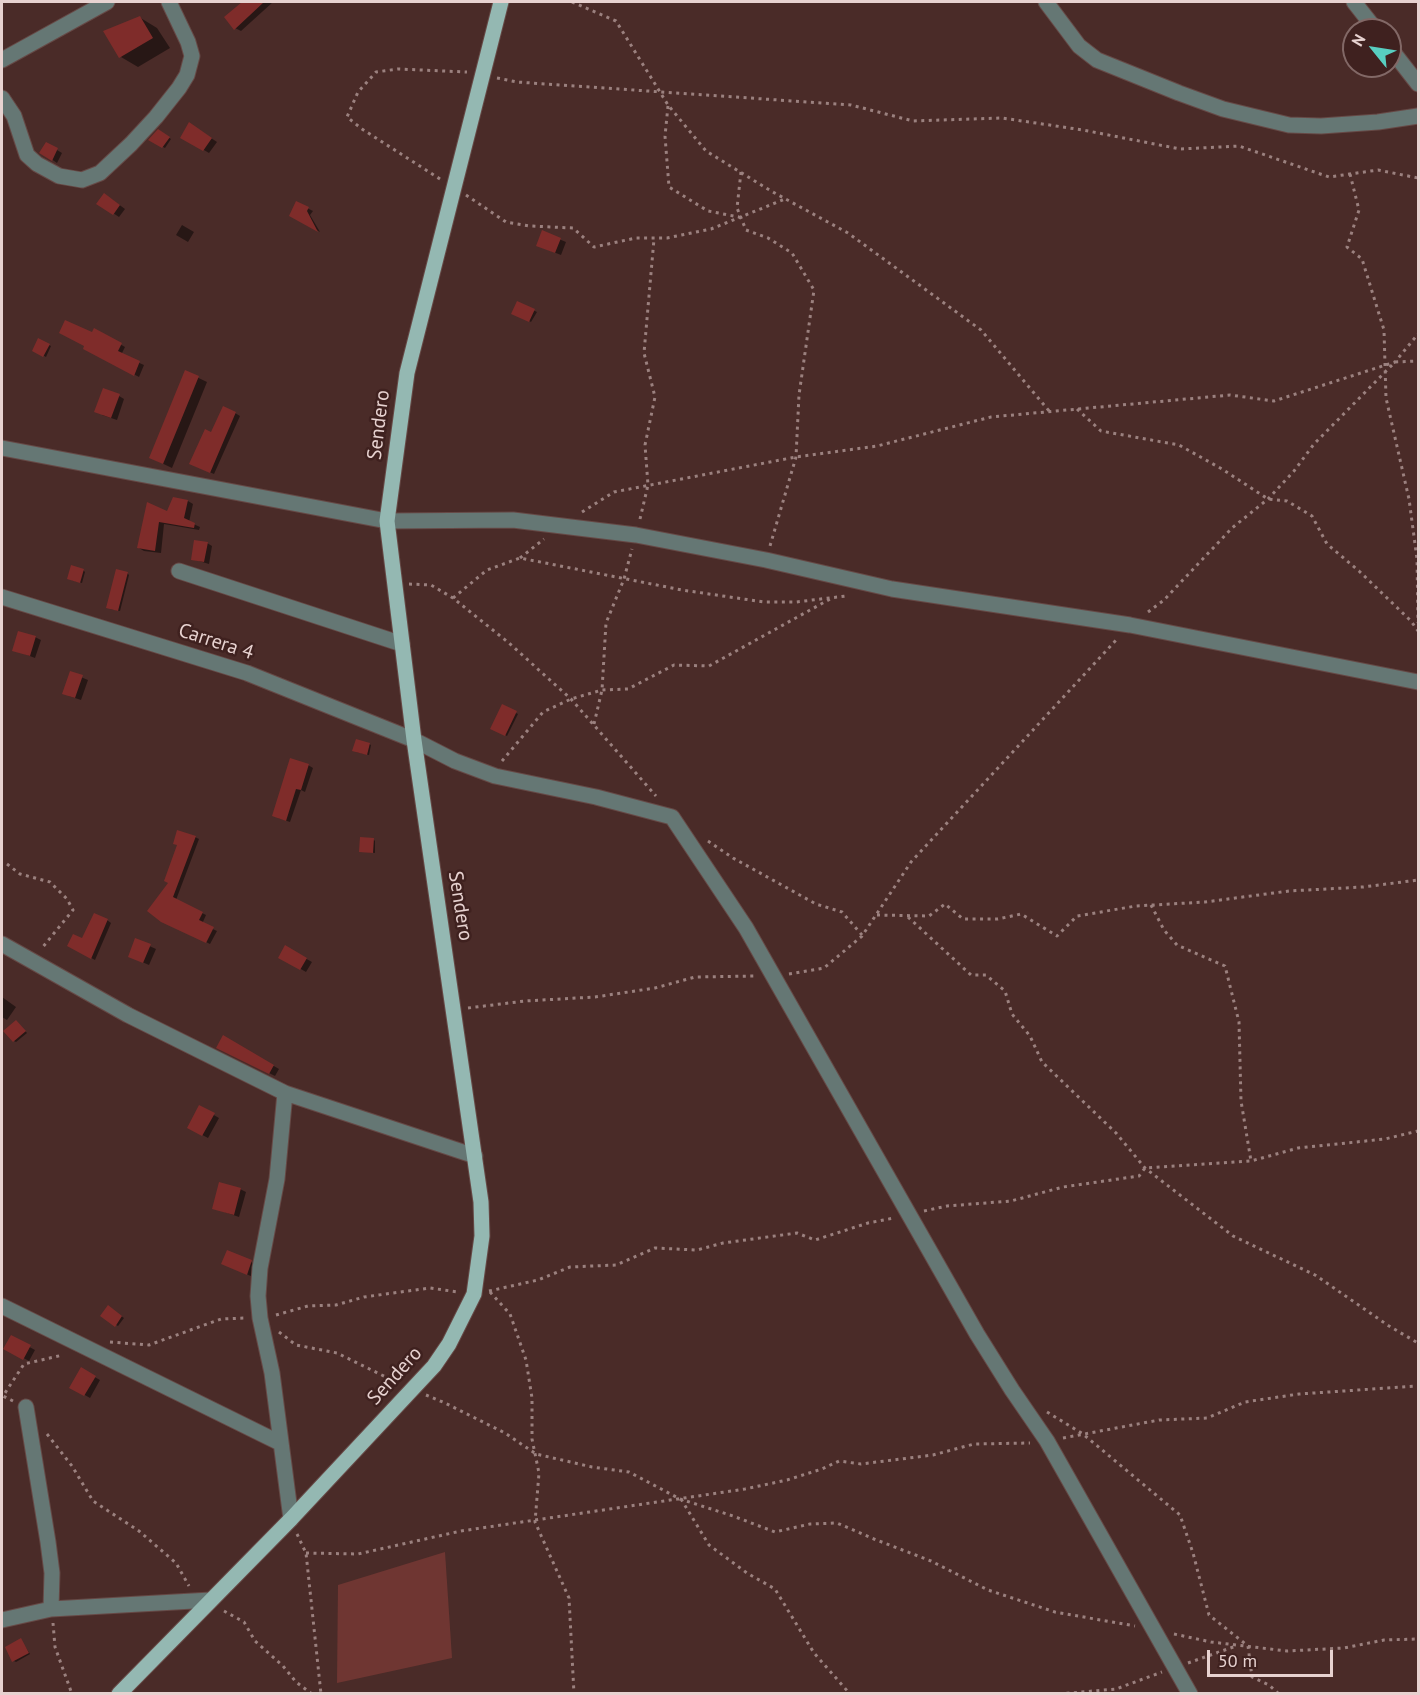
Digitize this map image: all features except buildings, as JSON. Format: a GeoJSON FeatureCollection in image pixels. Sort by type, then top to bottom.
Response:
{"type":"FeatureCollection","features":[{"type":"Feature","properties":{"kind":"main road","name":"Sendero"},"geometry":{"type":"LineString","coordinates":[[119,1694],[204,1601],[291,1519],[434,1366],[481,1292],[482,1202],[414,740],[387,521],[407,373],[501,2]]}},
{"type":"Feature","properties":{"kind":"street"},"geometry":{"type":"LineString","coordinates":[[2,60],[107,2]]}},
{"type":"Feature","properties":{"kind":"street"},"geometry":{"type":"LineString","coordinates":[[2,98],[14,116],[27,155],[37,164],[59,176],[82,180],[100,172],[156,117],[179,88],[186,75],[192,56],[170,2]]}},
{"type":"Feature","properties":{"kind":"street"},"geometry":{"type":"LineString","coordinates":[[1046,2],[1079,46],[1098,60],[1223,109],[1289,125],[1344,124],[1419,116]]}},
{"type":"Feature","properties":{"kind":"street"},"geometry":{"type":"LineString","coordinates":[[1354,2],[1367,18]]}},
{"type":"Feature","properties":{"kind":"street"},"geometry":{"type":"LineString","coordinates":[[1402,63],[1419,84]]}},
{"type":"Feature","properties":{"kind":"street"},"geometry":{"type":"LineString","coordinates":[[2,448],[387,521],[513,520],[636,535],[766,560],[892,590],[1131,625],[1419,682]]}},
{"type":"Feature","properties":{"kind":"street"},"geometry":{"type":"LineString","coordinates":[[180,571],[402,644]]}},
{"type":"Feature","properties":{"kind":"street","name":"Carrera 4"},"geometry":{"type":"LineString","coordinates":[[2,597],[247,673],[414,740],[455,761],[495,776],[596,797],[672,817]]}},
{"type":"Feature","properties":{"kind":"street"},"geometry":{"type":"LineString","coordinates":[[672,817],[746,928],[977,1334],[1047,1441],[1190,1694]]}},
{"type":"Feature","properties":{"kind":"street"},"geometry":{"type":"LineString","coordinates":[[2,944],[128,1015],[285,1093],[475,1156]]}},
{"type":"Feature","properties":{"kind":"street"},"geometry":{"type":"LineString","coordinates":[[285,1093],[277,1179],[260,1268],[258,1296],[260,1318],[272,1373],[291,1519]]}},
{"type":"Feature","properties":{"kind":"street"},"geometry":{"type":"LineString","coordinates":[[2,1306],[280,1443]]}},
{"type":"Feature","properties":{"kind":"street"},"geometry":{"type":"LineString","coordinates":[[26,1407],[52,1573],[51,1609]]}},
{"type":"Feature","properties":{"kind":"street"},"geometry":{"type":"LineString","coordinates":[[2,1620],[51,1609],[204,1601]]}},
{"type":"Feature","properties":{"kind":"path"},"geometry":{"type":"LineString","coordinates":[[572,2],[616,21],[660,92],[706,151],[785,199],[848,233],[981,330],[1050,412]]}},
{"type":"Feature","properties":{"kind":"path"},"geometry":{"type":"LineString","coordinates":[[358,92],[376,72],[398,69],[458,70],[517,82],[851,105],[913,121],[1002,118],[1083,130],[1180,149],[1239,146],[1329,177],[1378,170],[1419,178]]}},
{"type":"Feature","properties":{"kind":"path"},"geometry":{"type":"LineString","coordinates":[[669,105],[665,136],[669,187],[708,211],[741,217]]}},
{"type":"Feature","properties":{"kind":"path"},"geometry":{"type":"LineString","coordinates":[[741,172],[737,208],[746,230],[768,238],[792,253],[814,290],[799,395],[796,458],[766,560]]}},
{"type":"Feature","properties":{"kind":"path"},"geometry":{"type":"LineString","coordinates":[[1350,174],[1359,210],[1347,247],[1362,259],[1384,330],[1386,398],[1409,500],[1418,559],[1419,623]]}},
{"type":"Feature","properties":{"kind":"path"},"geometry":{"type":"LineString","coordinates":[[594,247],[636,238],[667,238],[711,229],[785,199]]}},
{"type":"Feature","properties":{"kind":"path"},"geometry":{"type":"LineString","coordinates":[[594,724],[602,690],[606,623],[624,579],[648,485],[645,445],[655,397],[644,353],[654,238]]}},
{"type":"Feature","properties":{"kind":"path"},"geometry":{"type":"LineString","coordinates":[[454,1010],[525,1001],[595,997],[655,987],[695,977],[773,977],[824,968],[862,936],[911,862],[1131,625],[1164,600],[1232,528],[1268,499],[1294,471],[1314,444],[1395,362],[1419,334]]}},
{"type":"Feature","properties":{"kind":"path"},"geometry":{"type":"LineString","coordinates":[[453,598],[487,570],[520,558],[560,526],[614,492],[796,458],[877,446],[991,417],[1230,396],[1275,401],[1386,364],[1419,361]]}},
{"type":"Feature","properties":{"kind":"path"},"geometry":{"type":"LineString","coordinates":[[1077,409],[1101,431],[1179,446],[1222,469],[1268,499],[1287,501],[1312,516],[1327,544],[1419,631]]}},
{"type":"Feature","properties":{"kind":"path"},"geometry":{"type":"LineString","coordinates":[[520,558],[624,579],[764,602],[796,603],[852,595]]}},
{"type":"Feature","properties":{"kind":"path"},"geometry":{"type":"LineString","coordinates":[[395,582],[431,585],[453,598],[509,643],[571,699],[672,817]]}},
{"type":"Feature","properties":{"kind":"path"},"geometry":{"type":"LineString","coordinates":[[495,776],[502,760],[543,712],[571,699],[602,690],[628,689],[674,665],[709,666],[831,598]]}},
{"type":"Feature","properties":{"kind":"path"},"geometry":{"type":"LineString","coordinates":[[707,840],[733,858],[816,904],[842,912],[862,936]]}},
{"type":"Feature","properties":{"kind":"path"},"geometry":{"type":"LineString","coordinates":[[7,864],[20,874],[50,882],[67,898],[73,910],[31,961]]}},
{"type":"Feature","properties":{"kind":"path"},"geometry":{"type":"LineString","coordinates":[[877,915],[929,916],[945,904],[963,919],[998,919],[1021,914],[1057,936],[1077,916],[1151,905],[1419,880]]}},
{"type":"Feature","properties":{"kind":"path"},"geometry":{"type":"LineString","coordinates":[[1151,905],[1164,930],[1177,945],[1225,966],[1239,1023],[1240,1101],[1251,1161]]}},
{"type":"Feature","properties":{"kind":"path"},"geometry":{"type":"LineString","coordinates":[[908,916],[971,975],[986,975],[1005,991],[1012,1014],[1030,1036],[1042,1062],[1116,1133],[1145,1168],[1233,1236],[1315,1275],[1389,1326],[1419,1342]]}},
{"type":"Feature","properties":{"kind":"path"},"geometry":{"type":"LineString","coordinates":[[26,1407],[3,1396],[24,1364],[114,1341],[149,1345],[221,1318],[260,1318],[308,1306],[336,1305],[364,1298],[430,1288],[481,1292],[538,1280],[570,1266],[616,1265],[655,1248],[697,1250],[723,1243],[797,1233],[814,1240],[868,1223],[947,1206],[1011,1201],[1063,1187],[1139,1176],[1145,1168],[1251,1161],[1298,1148],[1385,1139],[1419,1131]]}},
{"type":"Feature","properties":{"kind":"path"},"geometry":{"type":"LineString","coordinates":[[481,1292],[510,1314],[526,1360],[532,1398],[532,1439],[539,1473],[535,1520],[569,1598],[574,1694]]}},
{"type":"Feature","properties":{"kind":"path"},"geometry":{"type":"LineString","coordinates":[[260,1318],[296,1345],[337,1353],[378,1371],[412,1390],[445,1403],[506,1433],[536,1454],[592,1467],[628,1472],[680,1499],[775,1532],[810,1524],[837,1522],[932,1561],[988,1590],[1054,1612],[1211,1642],[1287,1651],[1344,1648],[1384,1640],[1419,1639]]}},
{"type":"Feature","properties":{"kind":"path"},"geometry":{"type":"LineString","coordinates":[[306,1553],[358,1554],[461,1532],[680,1499],[787,1480],[822,1470],[839,1461],[861,1464],[933,1455],[974,1444],[1033,1443],[1160,1420],[1207,1418],[1245,1402],[1299,1394],[1419,1386]]}},
{"type":"Feature","properties":{"kind":"path"},"geometry":{"type":"LineString","coordinates":[[1042,1409],[1083,1434],[1180,1515],[1196,1563],[1209,1615],[1248,1646],[1252,1677],[1269,1685],[1279,1694]]}},
{"type":"Feature","properties":{"kind":"path"},"geometry":{"type":"LineString","coordinates":[[43,1428],[72,1466],[93,1501],[139,1531],[176,1563],[204,1601],[244,1622],[255,1641],[284,1666],[296,1682],[312,1694]]}},
{"type":"Feature","properties":{"kind":"path"},"geometry":{"type":"LineString","coordinates":[[680,1499],[709,1545],[747,1573],[775,1589],[814,1653],[850,1694]]}},
{"type":"Feature","properties":{"kind":"path"},"geometry":{"type":"LineString","coordinates":[[291,1519],[306,1553],[321,1694]]}},
{"type":"Feature","properties":{"kind":"path"},"geometry":{"type":"LineString","coordinates":[[51,1609],[55,1647],[72,1694]]}},
{"type":"Feature","properties":{"kind":"path"},"geometry":{"type":"LineString","coordinates":[[1059,1694],[1116,1689],[1238,1645]]}},
{"type":"Feature","properties":{"kind":"shaded area"},"geometry":{"type":"Polygon","coordinates":[[[445,1552],[452,1658],[337,1683],[338,1585],[445,1552]]]}}]}
